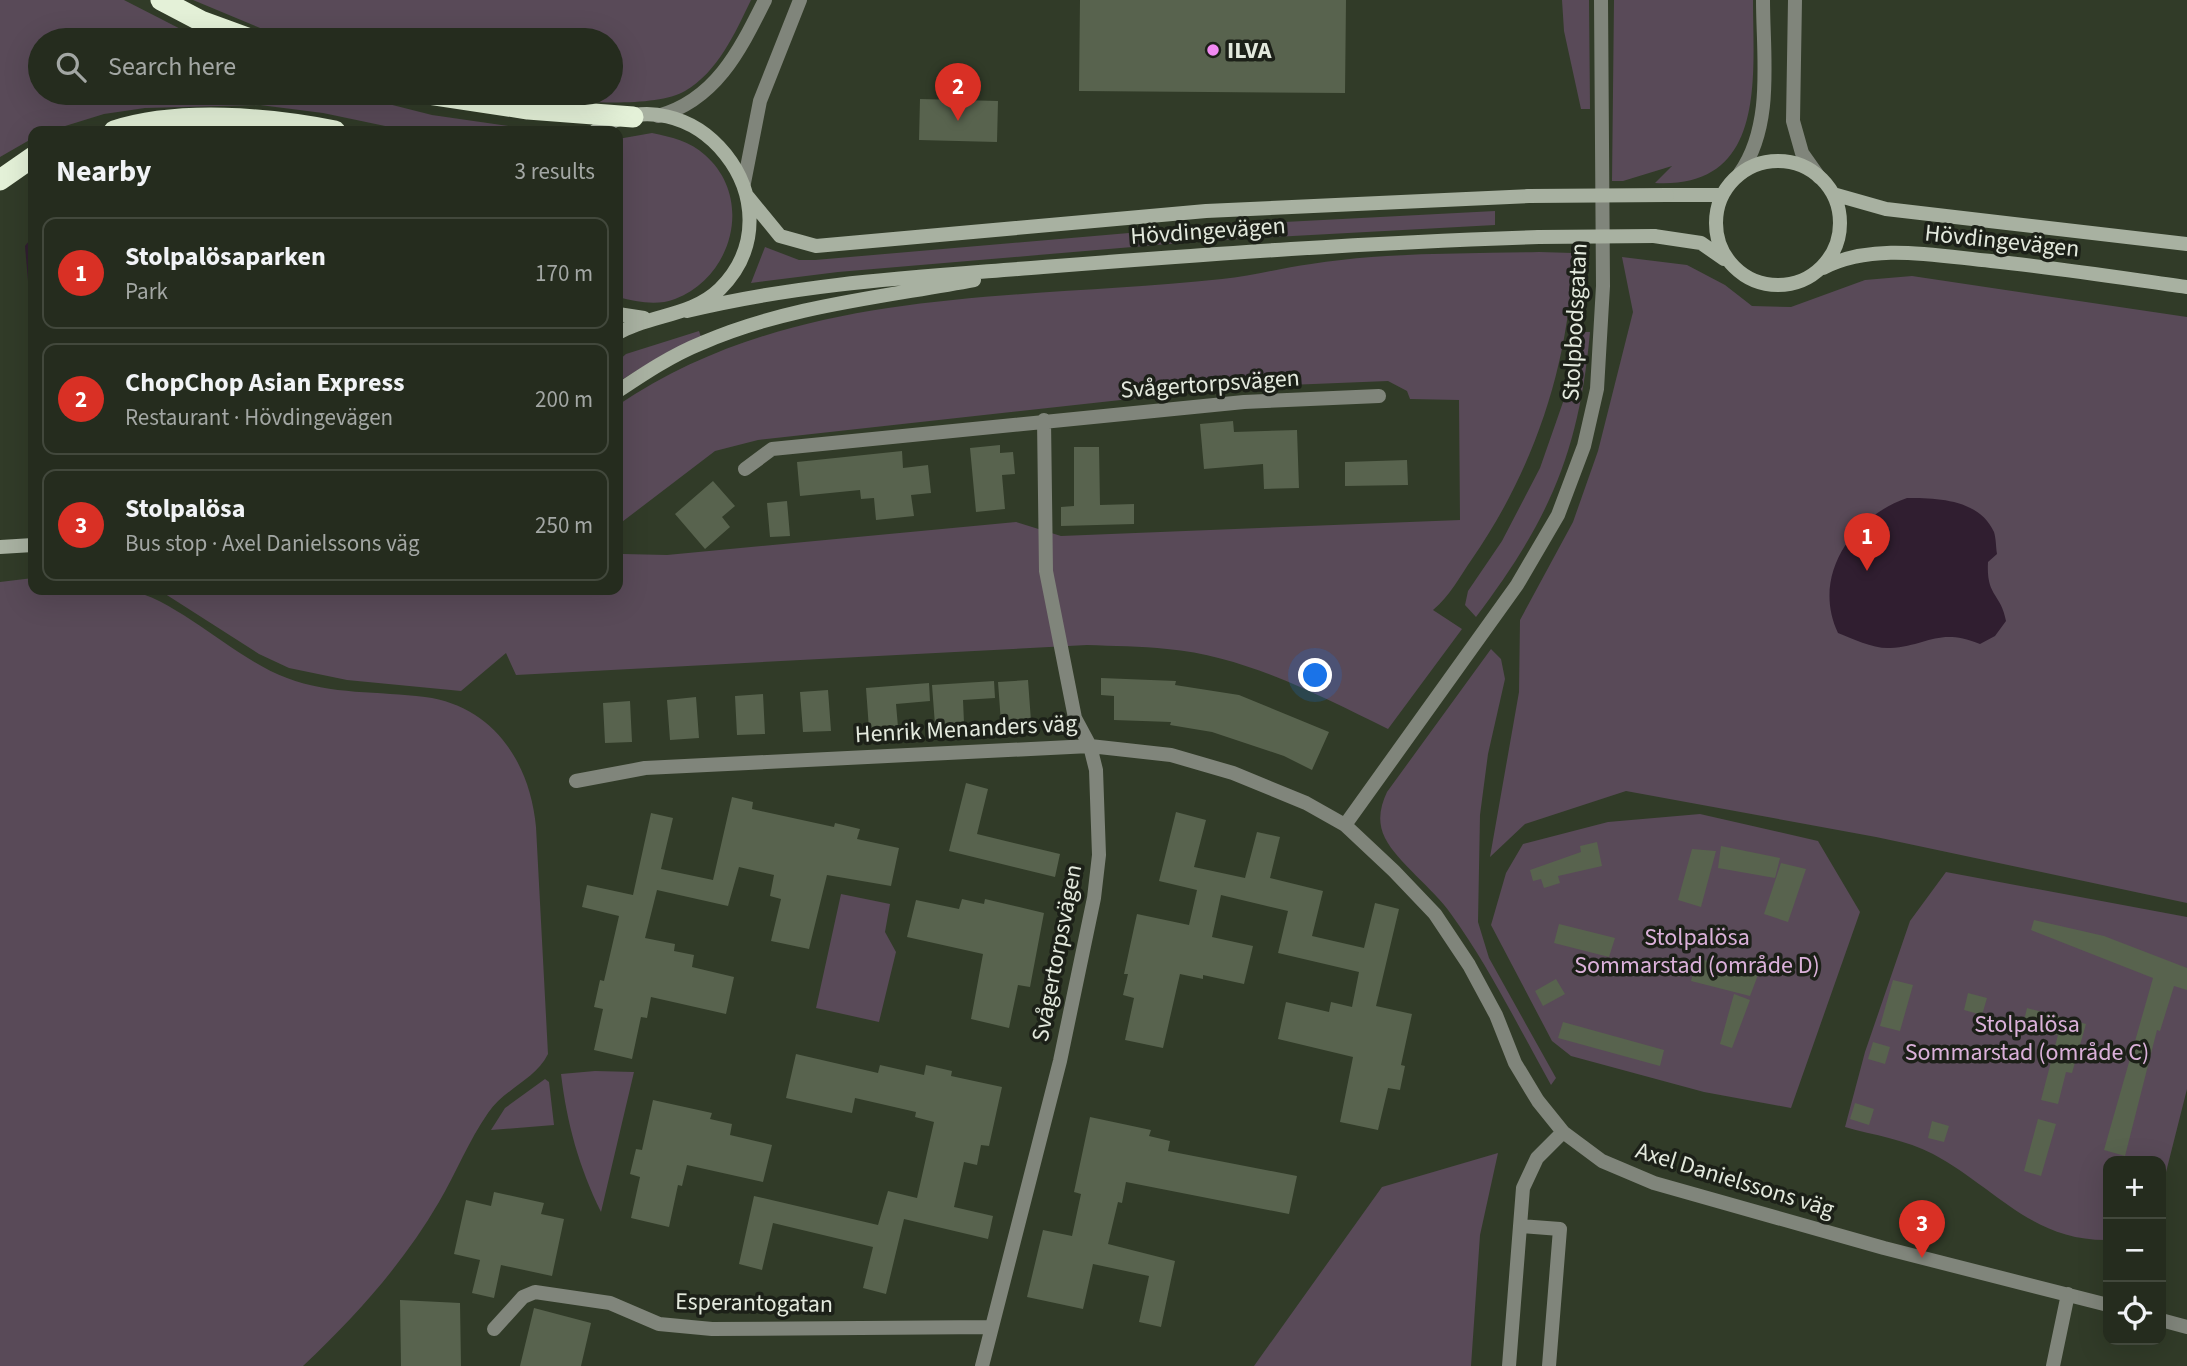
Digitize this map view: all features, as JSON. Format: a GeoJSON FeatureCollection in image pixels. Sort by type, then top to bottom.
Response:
{"type":"FeatureCollection","features":[{"type":"Feature","properties":{"kind":"highway"},"geometry":{"type":"LineString","coordinates":[[160,0],[218,28]]}},
{"type":"Feature","properties":{"kind":"highway"},"geometry":{"type":"LineString","coordinates":[[497,105],[528,110],[633,117]]}},
{"type":"Feature","properties":{"kind":"highway"},"geometry":{"type":"LineString","coordinates":[[143,126],[215,120],[306,126]]}},
{"type":"Feature","properties":{"kind":"highway"},"geometry":{"type":"LineString","coordinates":[[0,180],[28,160]]}},
{"type":"Feature","properties":{"kind":"street"},"geometry":{"type":"LineString","coordinates":[[658,116],[679,111],[698,99],[718,80],[736,56],[765,0]]}},
{"type":"Feature","properties":{"kind":"street"},"geometry":{"type":"LineString","coordinates":[[687,311],[720,289],[737,265],[748,237],[746,190],[760,101],[800,0]]}},
{"type":"Feature","properties":{"kind":"street","name":"Stolpbodsgatan"},"geometry":{"type":"LineString","coordinates":[[1345,825],[1524,574],[1558,515],[1584,446],[1597,389],[1603,286],[1601,0]]}},
{"type":"Feature","properties":{"kind":"street"},"geometry":{"type":"LineString","coordinates":[[1730,263],[1720,247],[1716,212],[1722,195],[1753,156],[1763,110],[1763,0]]}},
{"type":"Feature","properties":{"kind":"street"},"geometry":{"type":"LineString","coordinates":[[1795,0],[1793,121],[1802,153],[1833,194],[1838,208],[1838,236],[1830,256],[1815,272]]}},
{"type":"Feature","properties":{"kind":"street","name":"Hövdingevägen"},"geometry":{"type":"LineString","coordinates":[[609,126],[633,117],[658,116],[695,127],[711,137],[736,166],[746,190],[780,236],[816,246],[1206,211],[1529,196],[1722,195]]}},
{"type":"Feature","properties":{"kind":"street"},"geometry":{"type":"LineString","coordinates":[[1740,173],[1764,163],[1789,162],[1819,177]]}},
{"type":"Feature","properties":{"kind":"street","name":"Hövdingevägen"},"geometry":{"type":"LineString","coordinates":[[1833,194],[1886,209],[2187,244]]}},
{"type":"Feature","properties":{"kind":"street","name":"Hövdingevägen"},"geometry":{"type":"LineString","coordinates":[[623,330],[659,318],[760,294],[830,283],[1358,243],[1539,237],[1654,236],[1701,243],[1744,275],[1761,283],[1789,283],[1857,256],[1916,254],[2052,267],[2187,287]]}},
{"type":"Feature","properties":{"kind":"street"},"geometry":{"type":"LineString","coordinates":[[623,388],[667,360],[745,327],[834,305],[1041,267]]}},
{"type":"Feature","properties":{"kind":"street"},"geometry":{"type":"LineString","coordinates":[[623,314],[659,318]]}},
{"type":"Feature","properties":{"kind":"street","name":"Svågertorpsvägen"},"geometry":{"type":"LineString","coordinates":[[745,469],[772,449],[1244,402],[1380,396]]}},
{"type":"Feature","properties":{"kind":"street","name":"Svågertorpsvägen"},"geometry":{"type":"LineString","coordinates":[[982,1366],[1060,1061],[1094,898],[1099,808],[1096,770],[1090,746],[1075,718],[1046,571],[1044,420]]}},
{"type":"Feature","properties":{"kind":"street"},"geometry":{"type":"LineString","coordinates":[[2,547],[28,544]]}},
{"type":"Feature","properties":{"kind":"street","name":"Henrik Menanders väg"},"geometry":{"type":"LineString","coordinates":[[576,780],[645,768],[1090,746],[1171,755],[1211,765],[1273,788],[1345,825]]}},
{"type":"Feature","properties":{"kind":"street","name":"Axel Danielssons väg"},"geometry":{"type":"LineString","coordinates":[[1345,825],[1435,914],[1474,975],[1496,1015],[1515,1063],[1538,1101],[1563,1132],[1602,1161],[1654,1183],[1884,1248],[2103,1304]]}},
{"type":"Feature","properties":{"kind":"street"},"geometry":{"type":"LineString","coordinates":[[1509,1366],[1524,1188],[1537,1158],[1563,1132]]}},
{"type":"Feature","properties":{"kind":"street"},"geometry":{"type":"LineString","coordinates":[[1521,1226],[1560,1229],[1549,1366]]}},
{"type":"Feature","properties":{"kind":"street","name":"Esperantogatan"},"geometry":{"type":"LineString","coordinates":[[494,1329],[523,1297],[535,1292],[610,1303],[659,1324],[712,1329],[992,1327]]}},
{"type":"Feature","properties":{"kind":"street"},"geometry":{"type":"LineString","coordinates":[[2053,1366],[2068,1294]]}},
{"type":"Feature","properties":{"kind":"street"},"geometry":{"type":"LineString","coordinates":[[2166,1321],[2187,1327]]}},
{"type":"Feature","properties":{"kind":"green space"},"geometry":{"type":"Polygon","coordinates":[[[0,0],[124,0],[179,28],[28,28],[28,105],[260,105],[145,108],[104,114],[65,126],[28,126],[28,141],[0,157],[0,0]]]}},
{"type":"Feature","properties":{"kind":"green space"},"geometry":{"type":"Polygon","coordinates":[[[193,0],[751,0],[724,51],[697,83],[668,97],[646,101],[623,102],[623,28],[260,28],[193,0]]]}},
{"type":"Feature","properties":{"kind":"green space"},"geometry":{"type":"Polygon","coordinates":[[[1562,0],[1589,0],[1590,109],[1581,109],[1564,31],[1562,0]]]}},
{"type":"Feature","properties":{"kind":"green space"},"geometry":{"type":"Polygon","coordinates":[[[1614,0],[1753,0],[1752,94],[1746,123],[1735,148],[1718,168],[1691,180],[1655,183],[1672,166],[1623,181],[1612,181],[1614,0]]]}},
{"type":"Feature","properties":{"kind":"green space"},"geometry":{"type":"Polygon","coordinates":[[[260,105],[392,105],[432,115],[508,126],[385,126],[323,113],[260,105]]]}},
{"type":"Feature","properties":{"kind":"green space"},"geometry":{"type":"Polygon","coordinates":[[[652,133],[687,143],[705,155],[720,173],[729,193],[732,214],[730,235],[723,255],[711,273],[695,288],[675,299],[654,303],[623,298],[623,138],[652,133]]]}},
{"type":"Feature","properties":{"kind":"green space"},"geometry":{"type":"Polygon","coordinates":[[[1495,211],[1495,225],[1203,241],[838,272],[751,283],[765,247],[799,260],[815,260],[1210,226],[1495,211]]]}},
{"type":"Feature","properties":{"kind":"green space"},"geometry":{"type":"Polygon","coordinates":[[[1573,253],[1565,334],[1545,413],[1531,451],[1494,524],[1445,599],[1433,610],[1462,629],[1388,729],[1253,668],[1196,653],[1137,647],[1087,645],[516,675],[506,653],[461,691],[347,680],[289,668],[259,654],[167,595],[623,595],[623,554],[667,555],[1016,522],[1061,536],[1460,520],[1459,400],[1410,399],[1407,391],[1388,381],[1239,387],[758,440],[715,451],[623,521],[623,402],[687,366],[759,337],[834,318],[910,305],[1222,279],[1339,260],[1425,254],[1573,253]]]}},
{"type":"Feature","properties":{"kind":"green space"},"geometry":{"type":"Polygon","coordinates":[[[1622,257],[1687,265],[1725,285],[1752,306],[1791,307],[1865,280],[1912,276],[2187,317],[2187,903],[1876,837],[1626,791],[1525,824],[1490,857],[1519,692],[1520,620],[1573,522],[1598,451],[1633,312],[1622,257]]]}},
{"type":"Feature","properties":{"kind":"green space"},"geometry":{"type":"Polygon","coordinates":[[[699,331],[701,337],[671,350],[623,379],[623,357],[699,331]]]}},
{"type":"Feature","properties":{"kind":"green space"},"geometry":{"type":"Polygon","coordinates":[[[1582,332],[1590,332],[1585,375],[1578,414],[1556,484],[1523,549],[1476,617],[1465,605],[1468,591],[1502,541],[1540,468],[1569,385],[1582,332]]]}},
{"type":"Feature","properties":{"kind":"green space"},"geometry":{"type":"Polygon","coordinates":[[[28,579],[28,595],[145,595],[188,618],[248,658],[287,678],[338,690],[425,697],[449,703],[470,712],[504,741],[526,781],[536,827],[548,1054],[535,1071],[502,1097],[488,1113],[439,1202],[394,1268],[360,1309],[303,1366],[0,1366],[0,582],[28,579]]]}},
{"type":"Feature","properties":{"kind":"green space"},"geometry":{"type":"Polygon","coordinates":[[[1491,649],[1501,659],[1505,679],[1488,754],[1480,815],[1478,922],[1489,958],[1556,1078],[1551,1085],[1465,935],[1444,905],[1391,847],[1385,838],[1380,820],[1387,792],[1491,649]]]}},
{"type":"Feature","properties":{"kind":"green space","name":"Stolpalösa Sommarstad (område D)"},"geometry":{"type":"Polygon","coordinates":[[[1700,814],[1818,841],[1860,912],[1791,1108],[1704,1092],[1571,1056],[1552,1041],[1491,925],[1506,873],[1523,844],[1608,822],[1700,814]]]}},
{"type":"Feature","properties":{"kind":"green space","name":"Stolpalösa Sommarstad (område C)"},"geometry":{"type":"Polygon","coordinates":[[[1946,872],[2187,917],[2187,1089],[2166,1172],[2166,1156],[2103,1156],[2103,1240],[2057,1232],[2015,1210],[1955,1167],[1923,1149],[1845,1127],[1865,1052],[1910,921],[1946,872]]]}},
{"type":"Feature","properties":{"kind":"green space"},"geometry":{"type":"Polygon","coordinates":[[[841,894],[890,904],[885,932],[896,952],[879,1022],[816,1008],[841,894]]]}},
{"type":"Feature","properties":{"kind":"green space"},"geometry":{"type":"Polygon","coordinates":[[[634,1072],[601,1212],[575,1145],[561,1074],[634,1072]]]}},
{"type":"Feature","properties":{"kind":"green space"},"geometry":{"type":"Polygon","coordinates":[[[545,1079],[549,1082],[554,1125],[491,1130],[505,1108],[545,1079]]]}},
{"type":"Feature","properties":{"kind":"green space"},"geometry":{"type":"Polygon","coordinates":[[[1498,1153],[1480,1235],[1471,1366],[1254,1366],[1382,1187],[1498,1153]]]}},
{"type":"Feature","properties":{"kind":"shaded area"},"geometry":{"type":"Polygon","coordinates":[[[28,242],[28,281],[25,246],[28,242]]]}},
{"type":"Feature","properties":{"kind":"shaded area"},"geometry":{"type":"Polygon","coordinates":[[[1907,498],[1956,503],[1968,507],[1987,521],[1994,532],[1997,554],[1988,562],[1989,582],[2006,621],[1995,636],[1980,644],[1966,639],[1943,637],[1903,647],[1884,648],[1838,633],[1831,612],[1830,591],[1833,570],[1842,551],[1869,519],[1907,498]]]}},
{"type":"Feature","properties":{"kind":"building","name":"ILVA"},"geometry":{"type":"Polygon","coordinates":[[[1080,0],[1346,0],[1345,93],[1079,91],[1080,0]]]}},
{"type":"Feature","properties":{"kind":"building"},"geometry":{"type":"Polygon","coordinates":[[[920,99],[998,101],[997,142],[919,140],[920,99]]]}},
{"type":"Feature","properties":{"kind":"building"},"geometry":{"type":"Polygon","coordinates":[[[1233,421],[1234,432],[1297,430],[1299,488],[1264,489],[1263,464],[1204,469],[1200,424],[1233,421]]]}},
{"type":"Feature","properties":{"kind":"building"},"geometry":{"type":"Polygon","coordinates":[[[1000,445],[1000,453],[1013,452],[1015,474],[1002,475],[1005,509],[976,512],[970,448],[1000,445]]]}},
{"type":"Feature","properties":{"kind":"building"},"geometry":{"type":"Polygon","coordinates":[[[1074,447],[1099,447],[1100,505],[1134,504],[1134,524],[1061,526],[1061,507],[1074,506],[1074,447]]]}},
{"type":"Feature","properties":{"kind":"building"},"geometry":{"type":"Polygon","coordinates":[[[902,451],[903,468],[928,465],[931,493],[911,495],[914,516],[876,520],[874,498],[861,499],[860,490],[800,496],[797,462],[902,451]]]}},
{"type":"Feature","properties":{"kind":"building"},"geometry":{"type":"Polygon","coordinates":[[[1407,460],[1408,485],[1345,486],[1345,462],[1407,460]]]}},
{"type":"Feature","properties":{"kind":"building"},"geometry":{"type":"Polygon","coordinates":[[[713,481],[735,506],[722,517],[730,527],[705,549],[675,514],[713,481]]]}},
{"type":"Feature","properties":{"kind":"building"},"geometry":{"type":"Polygon","coordinates":[[[787,501],[790,536],[770,537],[767,503],[787,501]]]}},
{"type":"Feature","properties":{"kind":"building"},"geometry":{"type":"Polygon","coordinates":[[[1101,678],[1176,681],[1175,685],[1239,695],[1329,732],[1312,770],[1284,756],[1212,732],[1170,725],[1171,722],[1114,720],[1114,696],[1101,695],[1101,678]]]}},
{"type":"Feature","properties":{"kind":"building"},"geometry":{"type":"Polygon","coordinates":[[[1028,680],[1031,721],[1001,723],[998,682],[1028,680]]]}},
{"type":"Feature","properties":{"kind":"building"},"geometry":{"type":"Polygon","coordinates":[[[994,681],[995,698],[963,700],[964,723],[935,725],[932,685],[994,681]]]}},
{"type":"Feature","properties":{"kind":"building"},"geometry":{"type":"Polygon","coordinates":[[[929,683],[930,701],[896,704],[898,727],[869,729],[866,688],[929,683]]]}},
{"type":"Feature","properties":{"kind":"building"},"geometry":{"type":"Polygon","coordinates":[[[828,690],[831,731],[803,732],[800,692],[828,690]]]}},
{"type":"Feature","properties":{"kind":"building"},"geometry":{"type":"Polygon","coordinates":[[[763,694],[765,734],[737,735],[735,696],[763,694]]]}},
{"type":"Feature","properties":{"kind":"building"},"geometry":{"type":"Polygon","coordinates":[[[696,697],[699,738],[670,740],[667,700],[696,697]]]}},
{"type":"Feature","properties":{"kind":"building"},"geometry":{"type":"Polygon","coordinates":[[[630,701],[632,742],[605,743],[603,703],[630,701]]]}},
{"type":"Feature","properties":{"kind":"building"},"geometry":{"type":"Polygon","coordinates":[[[966,783],[988,789],[977,834],[1060,854],[1055,877],[949,851],[966,783]]]}},
{"type":"Feature","properties":{"kind":"building"},"geometry":{"type":"Polygon","coordinates":[[[732,797],[753,802],[752,809],[834,827],[835,823],[860,829],[857,839],[899,848],[891,886],[827,875],[809,949],[771,941],[781,899],[770,896],[774,875],[739,867],[728,906],[657,890],[645,938],[675,944],[674,951],[694,955],[692,967],[734,977],[726,1014],[651,997],[647,1018],[641,1017],[632,1059],[594,1050],[603,1009],[594,1007],[600,980],[604,981],[619,916],[582,907],[587,885],[633,895],[651,813],[673,818],[661,869],[713,880],[732,797]]]}},
{"type":"Feature","properties":{"kind":"building"},"geometry":{"type":"Polygon","coordinates":[[[1176,812],[1206,820],[1194,867],[1245,878],[1257,832],[1280,837],[1270,878],[1323,891],[1312,936],[1364,948],[1375,903],[1399,909],[1376,1006],[1412,1014],[1401,1065],[1405,1066],[1400,1090],[1388,1088],[1378,1130],[1340,1122],[1353,1057],[1278,1039],[1286,1002],[1329,1012],[1331,1002],[1352,1007],[1359,972],[1278,953],[1288,911],[1221,895],[1212,937],[1253,946],[1244,984],[1203,975],[1203,979],[1180,974],[1163,1048],[1125,1040],[1134,998],[1123,995],[1128,974],[1124,974],[1137,914],[1189,925],[1197,890],[1159,881],[1176,812]]]}},
{"type":"Feature","properties":{"kind":"building"},"geometry":{"type":"Polygon","coordinates":[[[1597,842],[1602,866],[1558,876],[1560,883],[1544,888],[1541,879],[1533,881],[1530,870],[1581,852],[1580,846],[1597,842]]]}},
{"type":"Feature","properties":{"kind":"building"},"geometry":{"type":"Polygon","coordinates":[[[1721,846],[1780,858],[1775,878],[1718,868],[1721,846]]]}},
{"type":"Feature","properties":{"kind":"building"},"geometry":{"type":"Polygon","coordinates":[[[1692,849],[1716,851],[1701,907],[1678,900],[1692,849]]]}},
{"type":"Feature","properties":{"kind":"building"},"geometry":{"type":"Polygon","coordinates":[[[1781,863],[1806,869],[1788,922],[1764,914],[1781,863]]]}},
{"type":"Feature","properties":{"kind":"building"},"geometry":{"type":"Polygon","coordinates":[[[962,899],[984,904],[985,899],[1044,913],[1030,987],[1018,985],[1009,1028],[971,1019],[983,954],[907,937],[916,900],[959,909],[962,899]]]}},
{"type":"Feature","properties":{"kind":"building"},"geometry":{"type":"Polygon","coordinates":[[[2034,920],[2104,936],[2187,968],[2187,990],[2174,986],[2160,1031],[2157,1030],[2125,1156],[2104,1150],[2153,978],[2031,930],[2034,920]]]}},
{"type":"Feature","properties":{"kind":"building"},"geometry":{"type":"Polygon","coordinates":[[[1559,924],[1615,938],[1609,957],[1554,943],[1559,924]]]}},
{"type":"Feature","properties":{"kind":"building"},"geometry":{"type":"Polygon","coordinates":[[[1697,958],[1758,975],[1750,996],[1691,981],[1697,958]]]}},
{"type":"Feature","properties":{"kind":"building"},"geometry":{"type":"Polygon","coordinates":[[[1556,979],[1565,994],[1543,1006],[1535,991],[1556,979]]]}},
{"type":"Feature","properties":{"kind":"building"},"geometry":{"type":"Polygon","coordinates":[[[1893,980],[1913,985],[1900,1031],[1880,1026],[1893,980]]]}},
{"type":"Feature","properties":{"kind":"building"},"geometry":{"type":"Polygon","coordinates":[[[1968,993],[1987,998],[1982,1015],[1964,1010],[1968,993]]]}},
{"type":"Feature","properties":{"kind":"building"},"geometry":{"type":"Polygon","coordinates":[[[1734,994],[1750,1000],[1732,1048],[1720,1044],[1734,994]]]}},
{"type":"Feature","properties":{"kind":"building"},"geometry":{"type":"Polygon","coordinates":[[[2027,1008],[2086,1024],[2072,1073],[2066,1072],[2058,1104],[2041,1100],[2058,1035],[2023,1025],[2027,1008]]]}},
{"type":"Feature","properties":{"kind":"building"},"geometry":{"type":"Polygon","coordinates":[[[1563,1022],[1664,1050],[1660,1066],[1558,1038],[1563,1022]]]}},
{"type":"Feature","properties":{"kind":"building"},"geometry":{"type":"Polygon","coordinates":[[[1873,1042],[1890,1047],[1885,1064],[1868,1059],[1873,1042]]]}},
{"type":"Feature","properties":{"kind":"building"},"geometry":{"type":"Polygon","coordinates":[[[796,1054],[878,1073],[880,1065],[924,1075],[926,1065],[952,1071],[951,1076],[1002,1087],[989,1146],[981,1145],[977,1165],[964,1162],[954,1207],[993,1216],[988,1239],[904,1219],[886,1294],[863,1288],[873,1247],[773,1223],[762,1270],[739,1264],[754,1196],[878,1225],[888,1191],[917,1198],[934,1122],[915,1117],[916,1112],[855,1098],[852,1113],[786,1098],[796,1054]]]}},
{"type":"Feature","properties":{"kind":"building"},"geometry":{"type":"Polygon","coordinates":[[[653,1100],[712,1113],[710,1119],[732,1124],[730,1135],[772,1145],[763,1182],[687,1165],[682,1186],[678,1185],[669,1227],[631,1218],[640,1177],[630,1174],[636,1149],[642,1150],[653,1100]]]}},
{"type":"Feature","properties":{"kind":"building"},"geometry":{"type":"Polygon","coordinates":[[[1855,1103],[1874,1109],[1869,1125],[1850,1119],[1855,1103]]]}},
{"type":"Feature","properties":{"kind":"building"},"geometry":{"type":"Polygon","coordinates":[[[1090,1117],[1151,1130],[1149,1136],[1170,1141],[1168,1151],[1297,1176],[1289,1214],[1126,1182],[1122,1203],[1118,1202],[1108,1244],[1175,1261],[1161,1327],[1139,1322],[1149,1276],[1093,1264],[1083,1309],[1027,1297],[1043,1230],[1072,1236],[1081,1194],[1074,1192],[1090,1117]]]}},
{"type":"Feature","properties":{"kind":"building"},"geometry":{"type":"Polygon","coordinates":[[[2038,1119],[2056,1124],[2041,1176],[2024,1171],[2038,1119]]]}},
{"type":"Feature","properties":{"kind":"building"},"geometry":{"type":"Polygon","coordinates":[[[1932,1121],[1949,1126],[1944,1142],[1928,1138],[1932,1121]]]}},
{"type":"Feature","properties":{"kind":"building"},"geometry":{"type":"Polygon","coordinates":[[[494,1192],[544,1203],[541,1214],[564,1219],[552,1276],[501,1265],[494,1298],[472,1293],[480,1260],[454,1254],[466,1200],[491,1206],[494,1192]]]}},
{"type":"Feature","properties":{"kind":"building"},"geometry":{"type":"Polygon","coordinates":[[[400,1300],[460,1303],[461,1366],[401,1366],[400,1300]]]}},
{"type":"Feature","properties":{"kind":"building"},"geometry":{"type":"Polygon","coordinates":[[[534,1308],[591,1323],[581,1366],[520,1366],[534,1308]]]}},
{"type":"Feature","properties":{"kind":"place","name":"ILVA"},"geometry":{"type":"Point","coordinates":[1213,50]}},
{"type":"Feature","properties":{"kind":"place","name":"ChopChop Asian Express"},"geometry":{"type":"Point","coordinates":[958,121]}},
{"type":"Feature","properties":{"kind":"place","name":"Stolpalösaparken"},"geometry":{"type":"Point","coordinates":[1867,571]}},
{"type":"Feature","properties":{"kind":"place","name":"Stolpalösa"},"geometry":{"type":"Point","coordinates":[1922,1258]}}]}
